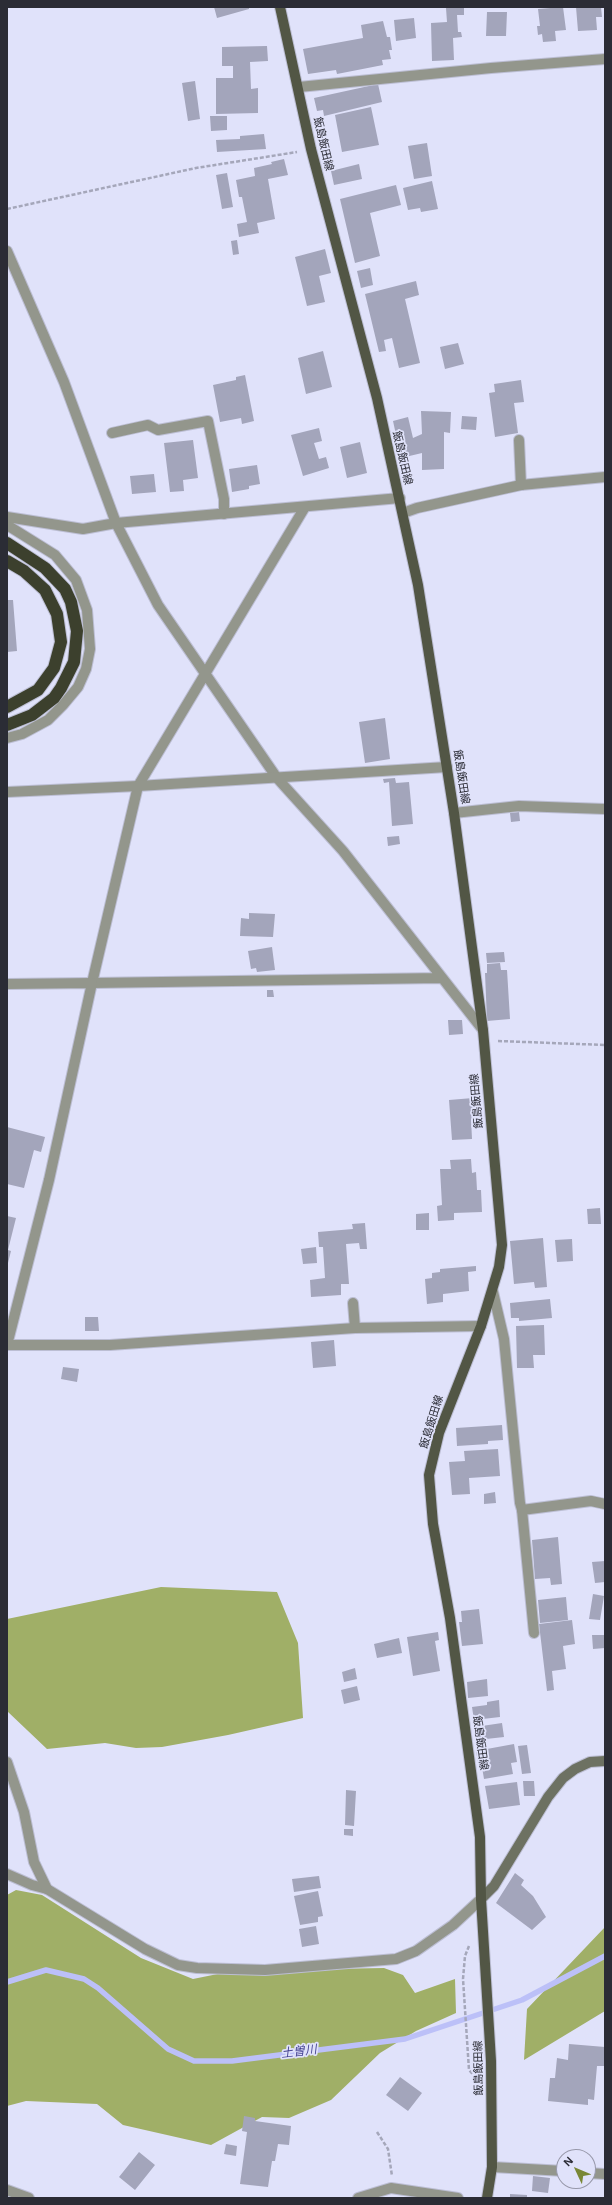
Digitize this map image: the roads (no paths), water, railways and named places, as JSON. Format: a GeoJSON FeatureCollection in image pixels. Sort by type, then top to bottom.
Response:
{"type":"FeatureCollection","features":[{"type":"Feature","properties":{"kind":"highway"},"geometry":{"type":"LineString","coordinates":[[7,543],[35,559],[65,589],[71,602],[77,631],[74,662],[61,688],[54,698],[32,715],[7,725]]}},
{"type":"Feature","properties":{"kind":"highway"},"geometry":{"type":"LineString","coordinates":[[7,561],[24,571],[45,590],[58,614],[61,642],[54,668],[38,690],[7,707]]}},
{"type":"Feature","properties":{"kind":"main road","name":"飯島飯田線"},"geometry":{"type":"LineString","coordinates":[[280,7],[299,87],[311,150],[377,398],[400,498],[426,628],[454,813],[483,1030],[502,1245],[500,1267],[481,1326],[439,1432],[429,1475],[433,1524],[450,1618],[473,1774],[480,1837],[481,1899],[491,2060],[492,2167],[487,2198]]}},
{"type":"Feature","properties":{"kind":"street"},"geometry":{"type":"LineString","coordinates":[[299,87],[476,69],[605,59]]}},
{"type":"Feature","properties":{"kind":"street"},"geometry":{"type":"LineString","coordinates":[[7,251],[64,382],[116,524],[158,605],[277,778],[343,851],[483,1030]]}},
{"type":"Feature","properties":{"kind":"street"},"geometry":{"type":"LineString","coordinates":[[112,433],[148,425],[158,430],[208,421],[224,499],[224,514]]}},
{"type":"Feature","properties":{"kind":"street"},"geometry":{"type":"LineString","coordinates":[[519,440],[521,485]]}},
{"type":"Feature","properties":{"kind":"street"},"geometry":{"type":"LineString","coordinates":[[403,513],[424,506],[521,485],[605,477]]}},
{"type":"Feature","properties":{"kind":"street"},"geometry":{"type":"LineString","coordinates":[[7,517],[83,529],[116,524],[400,498]]}},
{"type":"Feature","properties":{"kind":"street"},"geometry":{"type":"LineString","coordinates":[[305,507],[138,786],[92,983],[49,1180],[10,1320],[7,1345],[110,1345],[355,1328],[481,1326]]}},
{"type":"Feature","properties":{"kind":"street"},"geometry":{"type":"LineString","coordinates":[[7,525],[55,555],[76,580],[87,610],[90,649],[86,669],[78,687],[63,705],[48,720],[22,734],[7,738]]}},
{"type":"Feature","properties":{"kind":"street"},"geometry":{"type":"LineString","coordinates":[[7,792],[277,778],[447,766]]}},
{"type":"Feature","properties":{"kind":"street"},"geometry":{"type":"LineString","coordinates":[[454,813],[519,806],[605,809]]}},
{"type":"Feature","properties":{"kind":"street"},"geometry":{"type":"LineString","coordinates":[[7,984],[441,978]]}},
{"type":"Feature","properties":{"kind":"street"},"geometry":{"type":"LineString","coordinates":[[493,1292],[504,1339],[534,1633]]}},
{"type":"Feature","properties":{"kind":"street"},"geometry":{"type":"LineString","coordinates":[[353,1303],[355,1328]]}},
{"type":"Feature","properties":{"kind":"street"},"geometry":{"type":"LineString","coordinates":[[522,1510],[591,1501],[605,1504]]}},
{"type":"Feature","properties":{"kind":"street"},"geometry":{"type":"LineString","coordinates":[[7,1874],[32,1885],[47,1888],[145,1949],[178,1965],[266,1970],[396,1960],[416,1952],[467,1914],[494,1886],[548,1797],[563,1778],[575,1769],[590,1762],[604,1761]]}},
{"type":"Feature","properties":{"kind":"street"},"geometry":{"type":"LineString","coordinates":[[7,1762],[24,1812],[34,1862],[47,1888]]}},
{"type":"Feature","properties":{"kind":"street"},"geometry":{"type":"LineString","coordinates":[[492,2167],[556,2171]]}},
{"type":"Feature","properties":{"kind":"street"},"geometry":{"type":"LineString","coordinates":[[358,2198],[391,2188],[458,2198]]}},
{"type":"Feature","properties":{"kind":"street"},"geometry":{"type":"LineString","coordinates":[[7,2190],[29,2198]]}},
{"type":"Feature","properties":{"kind":"waterway","name":"土曽川"},"geometry":{"type":"LineString","coordinates":[[7,1982],[46,1970],[84,1979],[98,1988],[168,2049],[194,2061],[232,2061],[405,2039],[522,2000],[605,1956]]}}]}
